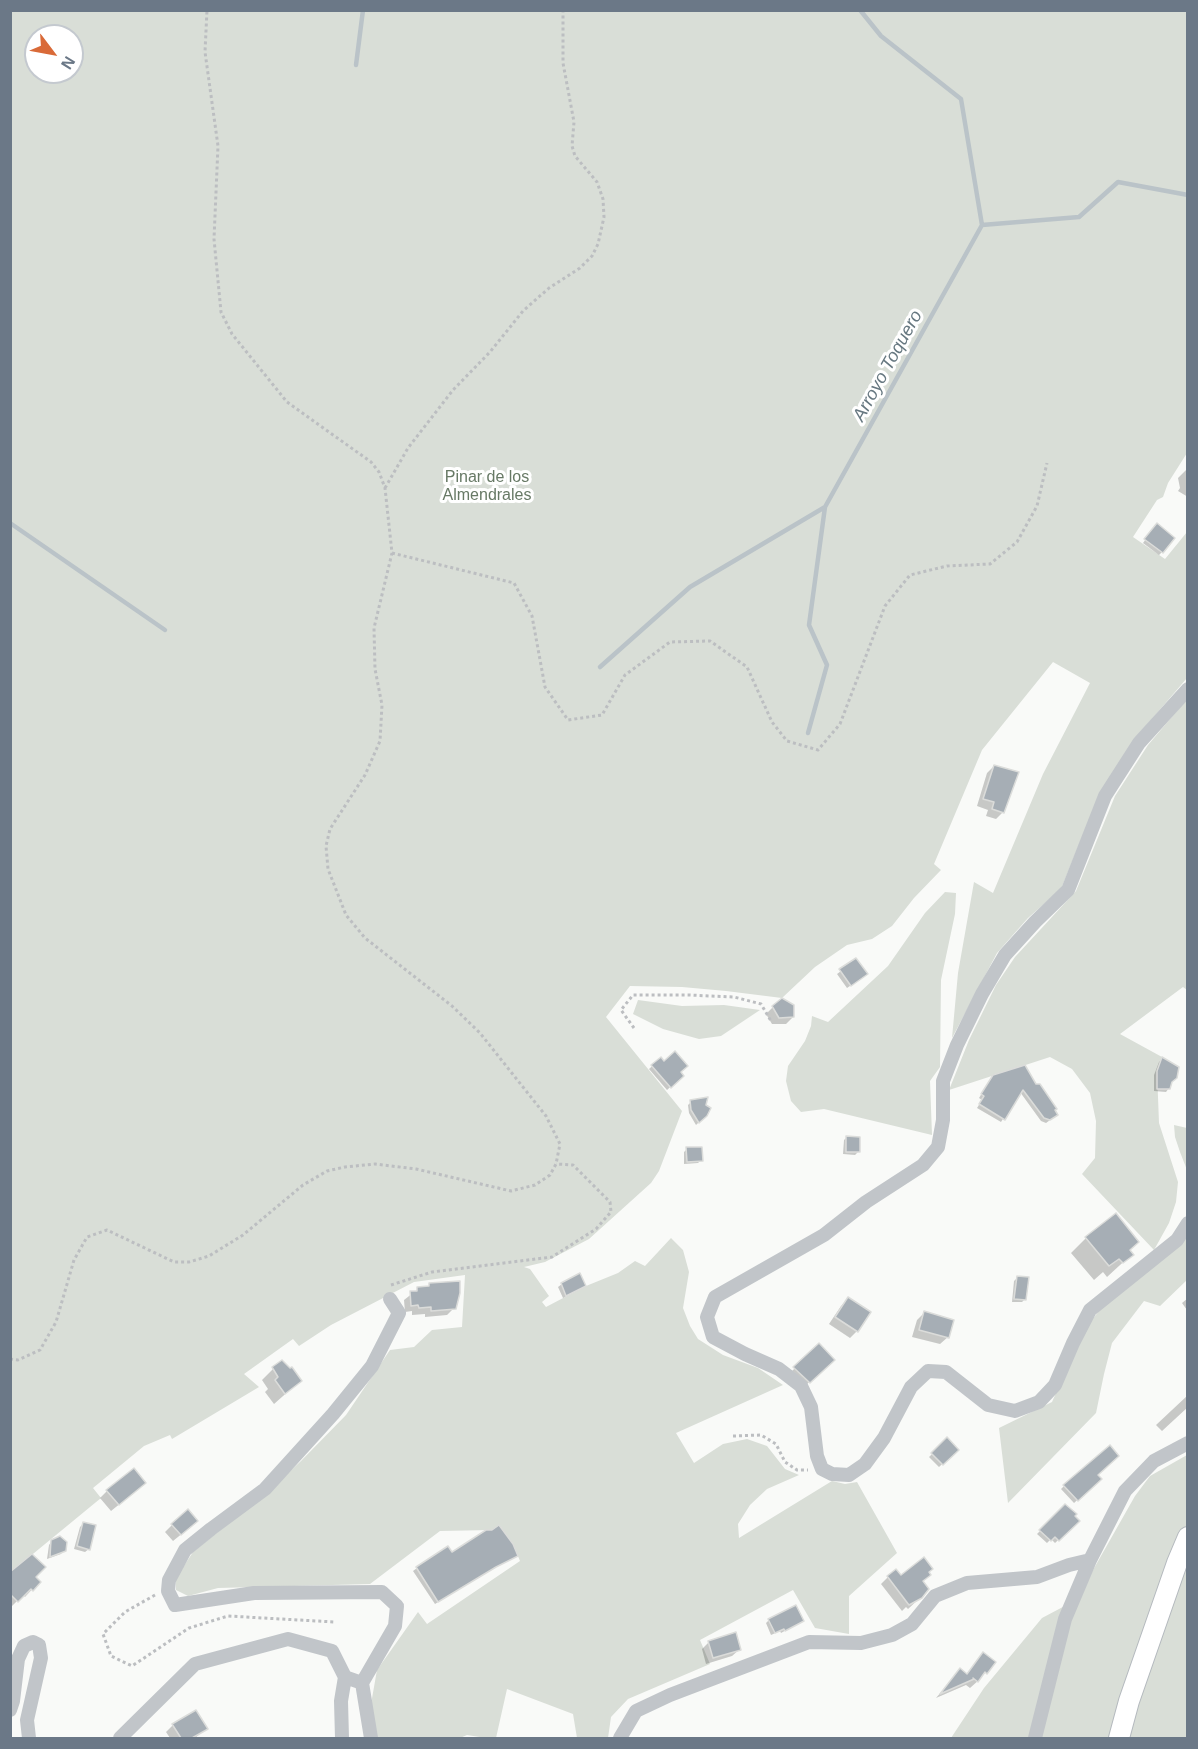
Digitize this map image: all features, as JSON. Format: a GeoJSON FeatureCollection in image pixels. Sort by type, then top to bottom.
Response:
{"type":"FeatureCollection","features":[{"type":"Feature","properties":{"kind":"main road"},"geometry":{"type":"LineString","coordinates":[[1119,1738],[1129,1701],[1188,1537]]}},
{"type":"Feature","properties":{"kind":"street"},"geometry":{"type":"LineString","coordinates":[[1188,689],[1139,743],[1105,796],[1068,890],[1005,955],[982,994],[957,1045],[943,1081],[943,1120],[938,1147],[923,1165],[866,1202],[824,1235],[715,1297],[706,1317],[713,1337],[779,1369],[801,1386],[811,1407],[817,1456],[822,1469],[832,1474],[849,1475],[865,1464],[884,1438],[911,1387],[928,1371],[946,1372],[988,1405],[1015,1411],[1039,1402],[1055,1385],[1090,1310],[1177,1240],[1188,1223]]}},
{"type":"Feature","properties":{"kind":"street"},"geometry":{"type":"LineString","coordinates":[[371,1738],[362,1683],[395,1626],[398,1606],[382,1592],[254,1593],[176,1605],[168,1591],[169,1580],[185,1550],[265,1489],[333,1414],[372,1366],[399,1313],[390,1299]]}},
{"type":"Feature","properties":{"kind":"street"},"geometry":{"type":"LineString","coordinates":[[1035,1738],[1065,1619],[1090,1560],[1125,1491],[1154,1461],[1188,1443]]}},
{"type":"Feature","properties":{"kind":"street"},"geometry":{"type":"LineString","coordinates":[[620,1738],[636,1711],[670,1695],[809,1642],[861,1643],[892,1635],[912,1624],[935,1596],[968,1583],[1037,1577],[1090,1560]]}},
{"type":"Feature","properties":{"kind":"street"},"geometry":{"type":"LineString","coordinates":[[120,1738],[195,1664],[288,1639],[332,1651],[345,1677],[341,1701],[342,1738]]}},
{"type":"Feature","properties":{"kind":"street"},"geometry":{"type":"LineString","coordinates":[[10,1710],[18,1659],[24,1646],[33,1642],[39,1645],[42,1658],[27,1720],[29,1738]]}},
{"type":"Feature","properties":{"kind":"street"},"geometry":{"type":"LineString","coordinates":[[345,1677],[362,1683]]}},
{"type":"Feature","properties":{"kind":"path"},"geometry":{"type":"LineString","coordinates":[[10,1359],[18,1360],[40,1350],[56,1322],[74,1260],[87,1237],[107,1230],[174,1262],[189,1262],[209,1256],[243,1235],[303,1185],[327,1171],[375,1164],[417,1169],[511,1191],[535,1185],[550,1175],[556,1164],[560,1144],[546,1116],[480,1033],[452,1006],[365,938],[346,915],[328,869],[326,846],[330,829],[365,775],[380,741],[382,705],[375,669],[374,628],[392,553],[385,488],[379,472],[371,462],[287,402],[232,334],[221,312],[214,239],[218,146],[205,52],[207,10]]}},
{"type":"Feature","properties":{"kind":"path"},"geometry":{"type":"LineString","coordinates":[[385,488],[408,448],[453,390],[490,352],[523,311],[549,288],[580,268],[592,256],[598,244],[604,217],[603,199],[597,182],[575,156],[572,146],[574,122],[563,63],[562,10]]}},
{"type":"Feature","properties":{"kind":"path"},"geometry":{"type":"LineString","coordinates":[[392,553],[514,583],[532,616],[545,687],[567,720],[602,715],[625,675],[670,642],[711,641],[747,667],[772,722],[787,741],[818,750],[840,724],[885,606],[910,575],[947,566],[990,564],[1017,542],[1037,506],[1047,463]]}},
{"type":"Feature","properties":{"kind":"path"},"geometry":{"type":"LineString","coordinates":[[634,1028],[621,1010],[633,995],[688,994],[734,997],[761,1004],[771,1022]]}},
{"type":"Feature","properties":{"kind":"path"},"geometry":{"type":"LineString","coordinates":[[390,1299],[382,1298],[378,1290],[432,1272],[552,1257],[596,1229],[611,1212],[610,1202],[573,1165],[556,1164]]}},
{"type":"Feature","properties":{"kind":"path"},"geometry":{"type":"LineString","coordinates":[[733,1436],[761,1435],[776,1444],[785,1462],[796,1470],[822,1469]]}},
{"type":"Feature","properties":{"kind":"path"},"geometry":{"type":"LineString","coordinates":[[168,1591],[154,1595],[125,1612],[103,1634],[111,1656],[132,1666],[189,1628],[228,1616],[334,1622]]}},
{"type":"Feature","properties":{"kind":"green space","name":"Pinar de los Almendrales"},"geometry":{"type":"Polygon","coordinates":[[[11,11],[1187,11],[1187,453],[1168,483],[1163,497],[1157,500],[1133,537],[1165,559],[1187,532],[1187,678],[1133,741],[1099,795],[1061,889],[1028,918],[997,953],[952,1038],[958,973],[974,882],[993,893],[1043,774],[1090,683],[1053,662],[982,750],[934,864],[941,870],[914,898],[892,926],[872,939],[847,945],[815,967],[782,998],[682,987],[630,986],[606,1017],[682,1111],[659,1171],[651,1183],[589,1239],[545,1262],[524,1267],[530,1269],[549,1296],[542,1302],[546,1307],[586,1286],[618,1273],[635,1261],[645,1266],[671,1238],[683,1250],[689,1272],[683,1308],[698,1339],[723,1355],[758,1368],[783,1385],[676,1433],[694,1463],[723,1444],[747,1439],[767,1446],[785,1469],[799,1475],[767,1489],[750,1505],[738,1524],[739,1538],[832,1481],[845,1484],[857,1482],[897,1553],[849,1596],[849,1634],[815,1628],[793,1590],[700,1640],[710,1664],[628,1699],[611,1717],[608,1738],[577,1738],[573,1714],[507,1689],[496,1738],[467,1735],[460,1738],[376,1738],[371,1704],[377,1670],[418,1612],[427,1624],[520,1561],[513,1544],[500,1526],[492,1530],[440,1531],[370,1584],[218,1588],[188,1596],[176,1590],[176,1578],[193,1552],[272,1488],[346,1415],[390,1350],[414,1347],[432,1330],[462,1327],[465,1275],[414,1282],[331,1325],[299,1346],[293,1339],[244,1374],[259,1387],[172,1439],[170,1435],[144,1446],[93,1488],[101,1498],[11,1572],[11,11]]]}},
{"type":"Feature","properties":{"kind":"green space"},"geometry":{"type":"Polygon","coordinates":[[[1187,699],[1187,990],[1183,987],[1120,1034],[1162,1057],[1157,1071],[1159,1123],[1178,1182],[1176,1202],[1169,1223],[1154,1250],[1082,1174],[1095,1158],[1096,1121],[1090,1093],[1072,1069],[1050,1057],[949,1090],[969,1040],[996,985],[1015,957],[1076,891],[1115,796],[1148,745],[1187,699]]]}},
{"type":"Feature","properties":{"kind":"green space"},"geometry":{"type":"Polygon","coordinates":[[[945,892],[956,893],[955,914],[941,980],[940,1067],[930,1081],[932,1135],[824,1109],[801,1112],[791,1101],[786,1081],[788,1066],[805,1041],[812,1016],[828,1022],[888,966],[925,913],[945,892]]]}},
{"type":"Feature","properties":{"kind":"green space"},"geometry":{"type":"Polygon","coordinates":[[[638,1000],[682,1006],[724,1005],[760,1010],[721,1036],[699,1039],[663,1029],[633,1014],[638,1000]]]}},
{"type":"Feature","properties":{"kind":"green space"},"geometry":{"type":"Polygon","coordinates":[[[1174,1125],[1187,1128],[1187,1170],[1175,1137],[1174,1125]]]}},
{"type":"Feature","properties":{"kind":"green space"},"geometry":{"type":"Polygon","coordinates":[[[1187,1231],[1187,1280],[1160,1306],[1144,1301],[1112,1343],[1096,1413],[1008,1503],[999,1428],[1052,1402],[1085,1328],[1104,1305],[1187,1231]]]}},
{"type":"Feature","properties":{"kind":"green space"},"geometry":{"type":"Polygon","coordinates":[[[1187,1455],[1187,1738],[951,1738],[984,1688],[1042,1618],[1076,1600],[1135,1496],[1150,1476],[1187,1455]]]}},
{"type":"Feature","properties":{"kind":"building"},"geometry":{"type":"Polygon","coordinates":[[[1157,523],[1175,538],[1163,553],[1144,539],[1157,523]]]}},
{"type":"Feature","properties":{"kind":"building"},"geometry":{"type":"Polygon","coordinates":[[[994,765],[1019,772],[1004,813],[992,809],[994,802],[983,799],[994,765]]]}},
{"type":"Feature","properties":{"kind":"building"},"geometry":{"type":"Polygon","coordinates":[[[856,958],[868,974],[851,986],[839,969],[856,958]]]}},
{"type":"Feature","properties":{"kind":"building"},"geometry":{"type":"Polygon","coordinates":[[[782,998],[794,1005],[794,1017],[779,1018],[772,1006],[782,998]]]}},
{"type":"Feature","properties":{"kind":"building"},"geometry":{"type":"Polygon","coordinates":[[[675,1051],[688,1066],[681,1072],[684,1076],[671,1088],[651,1065],[661,1057],[664,1061],[675,1051]]]}},
{"type":"Feature","properties":{"kind":"building"},"geometry":{"type":"Polygon","coordinates":[[[1162,1057],[1179,1067],[1177,1078],[1172,1082],[1170,1089],[1157,1089],[1157,1071],[1162,1057]]]}},
{"type":"Feature","properties":{"kind":"building"},"geometry":{"type":"Polygon","coordinates":[[[1025,1065],[1036,1084],[1040,1084],[1057,1109],[1055,1110],[1058,1115],[1050,1120],[1044,1118],[1023,1090],[1005,1120],[979,1104],[984,1096],[981,1094],[993,1075],[1025,1065]]]}},
{"type":"Feature","properties":{"kind":"building"},"geometry":{"type":"Polygon","coordinates":[[[708,1097],[706,1105],[711,1108],[707,1116],[699,1123],[691,1110],[690,1100],[708,1097]]]}},
{"type":"Feature","properties":{"kind":"building"},"geometry":{"type":"Polygon","coordinates":[[[846,1136],[860,1137],[860,1152],[846,1152],[846,1136]]]}},
{"type":"Feature","properties":{"kind":"building"},"geometry":{"type":"Polygon","coordinates":[[[686,1147],[702,1147],[703,1161],[687,1162],[686,1147]]]}},
{"type":"Feature","properties":{"kind":"building"},"geometry":{"type":"Polygon","coordinates":[[[1116,1213],[1139,1242],[1130,1250],[1134,1255],[1123,1263],[1119,1259],[1109,1266],[1085,1237],[1116,1213]]]}},
{"type":"Feature","properties":{"kind":"building"},"geometry":{"type":"Polygon","coordinates":[[[580,1273],[586,1286],[566,1296],[561,1283],[580,1273]]]}},
{"type":"Feature","properties":{"kind":"building"},"geometry":{"type":"Polygon","coordinates":[[[1017,1276],[1029,1277],[1026,1300],[1014,1299],[1017,1276]]]}},
{"type":"Feature","properties":{"kind":"building"},"geometry":{"type":"Polygon","coordinates":[[[460,1281],[456,1309],[431,1311],[431,1307],[411,1306],[410,1291],[417,1291],[417,1287],[429,1286],[429,1283],[460,1281]]]}},
{"type":"Feature","properties":{"kind":"building"},"geometry":{"type":"Polygon","coordinates":[[[848,1297],[871,1312],[858,1332],[835,1317],[848,1297]]]}},
{"type":"Feature","properties":{"kind":"building"},"geometry":{"type":"Polygon","coordinates":[[[924,1311],[954,1320],[949,1338],[919,1330],[924,1311]]]}},
{"type":"Feature","properties":{"kind":"building"},"geometry":{"type":"Polygon","coordinates":[[[819,1343],[835,1360],[810,1383],[793,1367],[819,1343]]]}},
{"type":"Feature","properties":{"kind":"building"},"geometry":{"type":"Polygon","coordinates":[[[282,1360],[290,1368],[292,1367],[302,1381],[285,1394],[275,1380],[278,1377],[272,1367],[282,1360]]]}},
{"type":"Feature","properties":{"kind":"building"},"geometry":{"type":"Polygon","coordinates":[[[947,1437],[959,1450],[943,1465],[931,1453],[947,1437]]]}},
{"type":"Feature","properties":{"kind":"building"},"geometry":{"type":"Polygon","coordinates":[[[1110,1445],[1119,1456],[1098,1475],[1102,1479],[1078,1501],[1063,1485],[1110,1445]]]}},
{"type":"Feature","properties":{"kind":"building"},"geometry":{"type":"Polygon","coordinates":[[[134,1468],[146,1483],[119,1505],[106,1490],[134,1468]]]}},
{"type":"Feature","properties":{"kind":"building"},"geometry":{"type":"Polygon","coordinates":[[[1065,1504],[1077,1514],[1075,1516],[1080,1521],[1059,1541],[1055,1537],[1051,1541],[1039,1530],[1065,1504]]]}},
{"type":"Feature","properties":{"kind":"building"},"geometry":{"type":"Polygon","coordinates":[[[188,1509],[198,1521],[181,1535],[171,1524],[188,1509]]]}},
{"type":"Feature","properties":{"kind":"building"},"geometry":{"type":"Polygon","coordinates":[[[83,1522],[96,1525],[90,1550],[77,1546],[83,1522]]]}},
{"type":"Feature","properties":{"kind":"building"},"geometry":{"type":"Polygon","coordinates":[[[499,1525],[513,1544],[518,1556],[438,1602],[416,1567],[448,1546],[452,1552],[486,1530],[492,1530],[499,1525]]]}},
{"type":"Feature","properties":{"kind":"building"},"geometry":{"type":"Polygon","coordinates":[[[60,1536],[67,1542],[66,1551],[50,1557],[51,1540],[60,1536]]]}},
{"type":"Feature","properties":{"kind":"building"},"geometry":{"type":"Polygon","coordinates":[[[32,1554],[46,1567],[36,1577],[41,1582],[18,1602],[10,1594],[10,1572],[32,1554]]]}},
{"type":"Feature","properties":{"kind":"building"},"geometry":{"type":"Polygon","coordinates":[[[924,1557],[933,1569],[929,1572],[931,1575],[923,1581],[929,1589],[922,1598],[909,1605],[887,1576],[896,1569],[901,1575],[924,1557]]]}},
{"type":"Feature","properties":{"kind":"building"},"geometry":{"type":"Polygon","coordinates":[[[796,1605],[804,1621],[785,1631],[784,1629],[775,1633],[768,1619],[796,1605]]]}},
{"type":"Feature","properties":{"kind":"building"},"geometry":{"type":"Polygon","coordinates":[[[736,1632],[741,1650],[713,1658],[708,1641],[736,1632]]]}},
{"type":"Feature","properties":{"kind":"building"},"geometry":{"type":"Polygon","coordinates":[[[983,1652],[996,1662],[987,1674],[985,1672],[978,1682],[973,1678],[940,1694],[960,1668],[967,1674],[983,1652]]]}},
{"type":"Feature","properties":{"kind":"building"},"geometry":{"type":"Polygon","coordinates":[[[196,1710],[208,1729],[192,1738],[181,1738],[172,1724],[196,1710]]]}},
{"type":"Feature","properties":{"kind":"waterway"},"geometry":{"type":"LineString","coordinates":[[356,65],[363,10]]}},
{"type":"Feature","properties":{"kind":"waterway","name":"Arroyo Toquero"},"geometry":{"type":"LineString","coordinates":[[600,667],[690,587],[825,507],[982,225],[961,99],[881,36],[860,10]]}},
{"type":"Feature","properties":{"kind":"waterway"},"geometry":{"type":"LineString","coordinates":[[982,225],[1079,217],[1118,182],[1188,195]]}},
{"type":"Feature","properties":{"kind":"waterway"},"geometry":{"type":"LineString","coordinates":[[808,733],[827,665],[809,625],[825,507]]}},
{"type":"Feature","properties":{"kind":"waterway"},"geometry":{"type":"LineString","coordinates":[[10,523],[165,630]]}}]}
